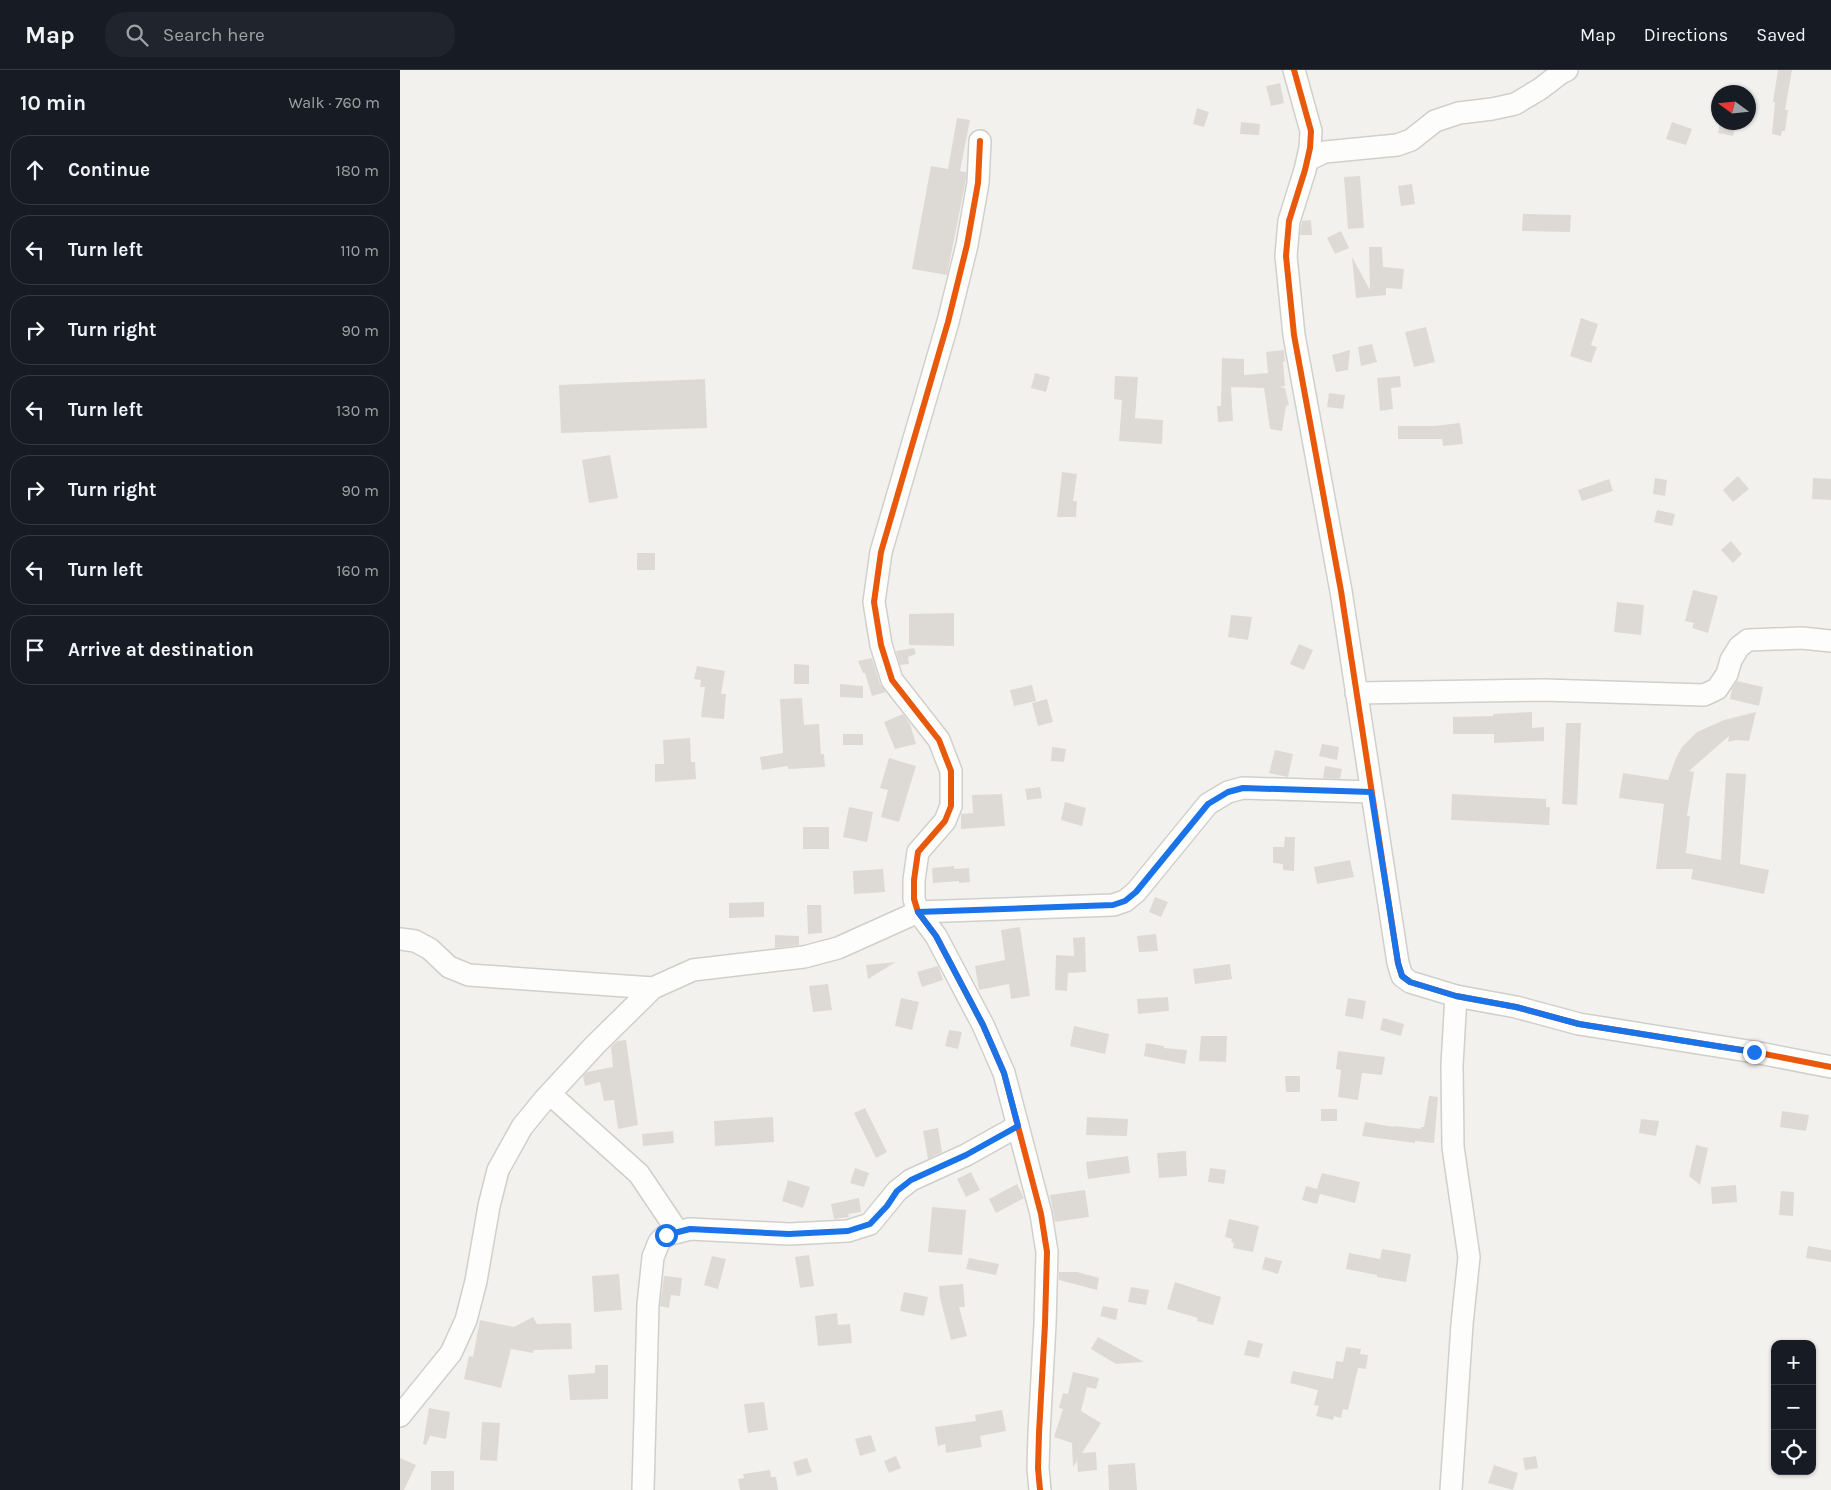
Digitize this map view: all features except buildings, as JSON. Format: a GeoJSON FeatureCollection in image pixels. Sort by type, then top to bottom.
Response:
{"type":"FeatureCollection","features":[{"type":"Feature","properties":{"kind":"street"},"geometry":{"type":"LineString","coordinates":[[1294,70],[1311,130],[1308,160],[1289,221],[1286,256],[1294,335],[1340,591],[1398,963],[1402,976],[1410,982],[1456,996],[1516,1007],[1579,1024],[1754,1052],[1802,1063],[1831,1067]]}},
{"type":"Feature","properties":{"kind":"street"},"geometry":{"type":"LineString","coordinates":[[1308,160],[1332,151],[1397,145],[1411,140],[1435,122],[1459,113],[1515,104],[1567,70]]}},
{"type":"Feature","properties":{"kind":"street"},"geometry":{"type":"LineString","coordinates":[[980,141],[978,183],[967,245],[948,322],[881,552],[874,602],[881,645],[892,680],[939,740],[951,771],[951,806],[945,821],[918,852],[914,880],[914,899],[918,912],[936,936],[983,1025],[1004,1073],[1041,1214],[1047,1252],[1046,1324],[1039,1451],[1040,1490]]}},
{"type":"Feature","properties":{"kind":"street"},"geometry":{"type":"LineString","coordinates":[[1356,693],[1544,690],[1704,695],[1717,689],[1727,674],[1730,660],[1739,647],[1748,640],[1802,638],[1831,641]]}},
{"type":"Feature","properties":{"kind":"street"},"geometry":{"type":"LineString","coordinates":[[400,1416],[451,1353],[466,1320],[476,1281],[489,1206],[498,1170],[522,1127],[596,1045],[653,988],[694,970],[804,958],[838,948],[918,912],[1113,905],[1125,901],[1136,892],[1208,804],[1228,792],[1243,788],[1371,792]]}},
{"type":"Feature","properties":{"kind":"street"},"geometry":{"type":"LineString","coordinates":[[400,939],[415,941],[430,949],[449,967],[469,975],[653,988]]}},
{"type":"Feature","properties":{"kind":"street"},"geometry":{"type":"LineString","coordinates":[[1452,1490],[1462,1324],[1470,1257],[1453,1147],[1452,1065],[1456,996]]}},
{"type":"Feature","properties":{"kind":"street"},"geometry":{"type":"LineString","coordinates":[[550,1094],[639,1174],[678,1232]]}},
{"type":"Feature","properties":{"kind":"street"},"geometry":{"type":"LineString","coordinates":[[644,1490],[648,1304],[653,1257],[659,1242],[666,1235],[700,1229],[789,1234],[848,1231],[870,1224],[887,1206],[897,1191],[911,1180],[966,1155],[1018,1126]]}},
{"type":"Feature","properties":{"kind":"cycle path"},"geometry":{"type":"LineString","coordinates":[[1294,70],[1311,131],[1310,148],[1305,170],[1289,221],[1286,256],[1294,335],[1341,591],[1398,963],[1402,976],[1410,982],[1456,996],[1516,1007],[1579,1024],[1754,1052],[1831,1067]]}},
{"type":"Feature","properties":{"kind":"cycle path"},"geometry":{"type":"LineString","coordinates":[[980,141],[978,183],[967,245],[948,322],[881,552],[874,602],[881,645],[892,680],[939,740],[951,771],[951,806],[945,821],[918,852],[914,880],[914,899],[918,912],[936,936],[983,1025],[1004,1073],[1041,1214],[1047,1252],[1039,1433],[1038,1468],[1040,1490]]}},
{"type":"Feature","properties":{"kind":"route"},"geometry":{"type":"LineString","coordinates":[[666,1235],[690,1229],[789,1234],[848,1231],[870,1224],[887,1206],[897,1191],[911,1180],[966,1155],[1018,1126],[1004,1073],[983,1025],[936,936],[918,912],[1113,905],[1125,901],[1136,892],[1208,804],[1228,792],[1243,788],[1371,792],[1398,963],[1402,976],[1410,982],[1456,996],[1516,1007],[1579,1024],[1754,1052]]}}]}
